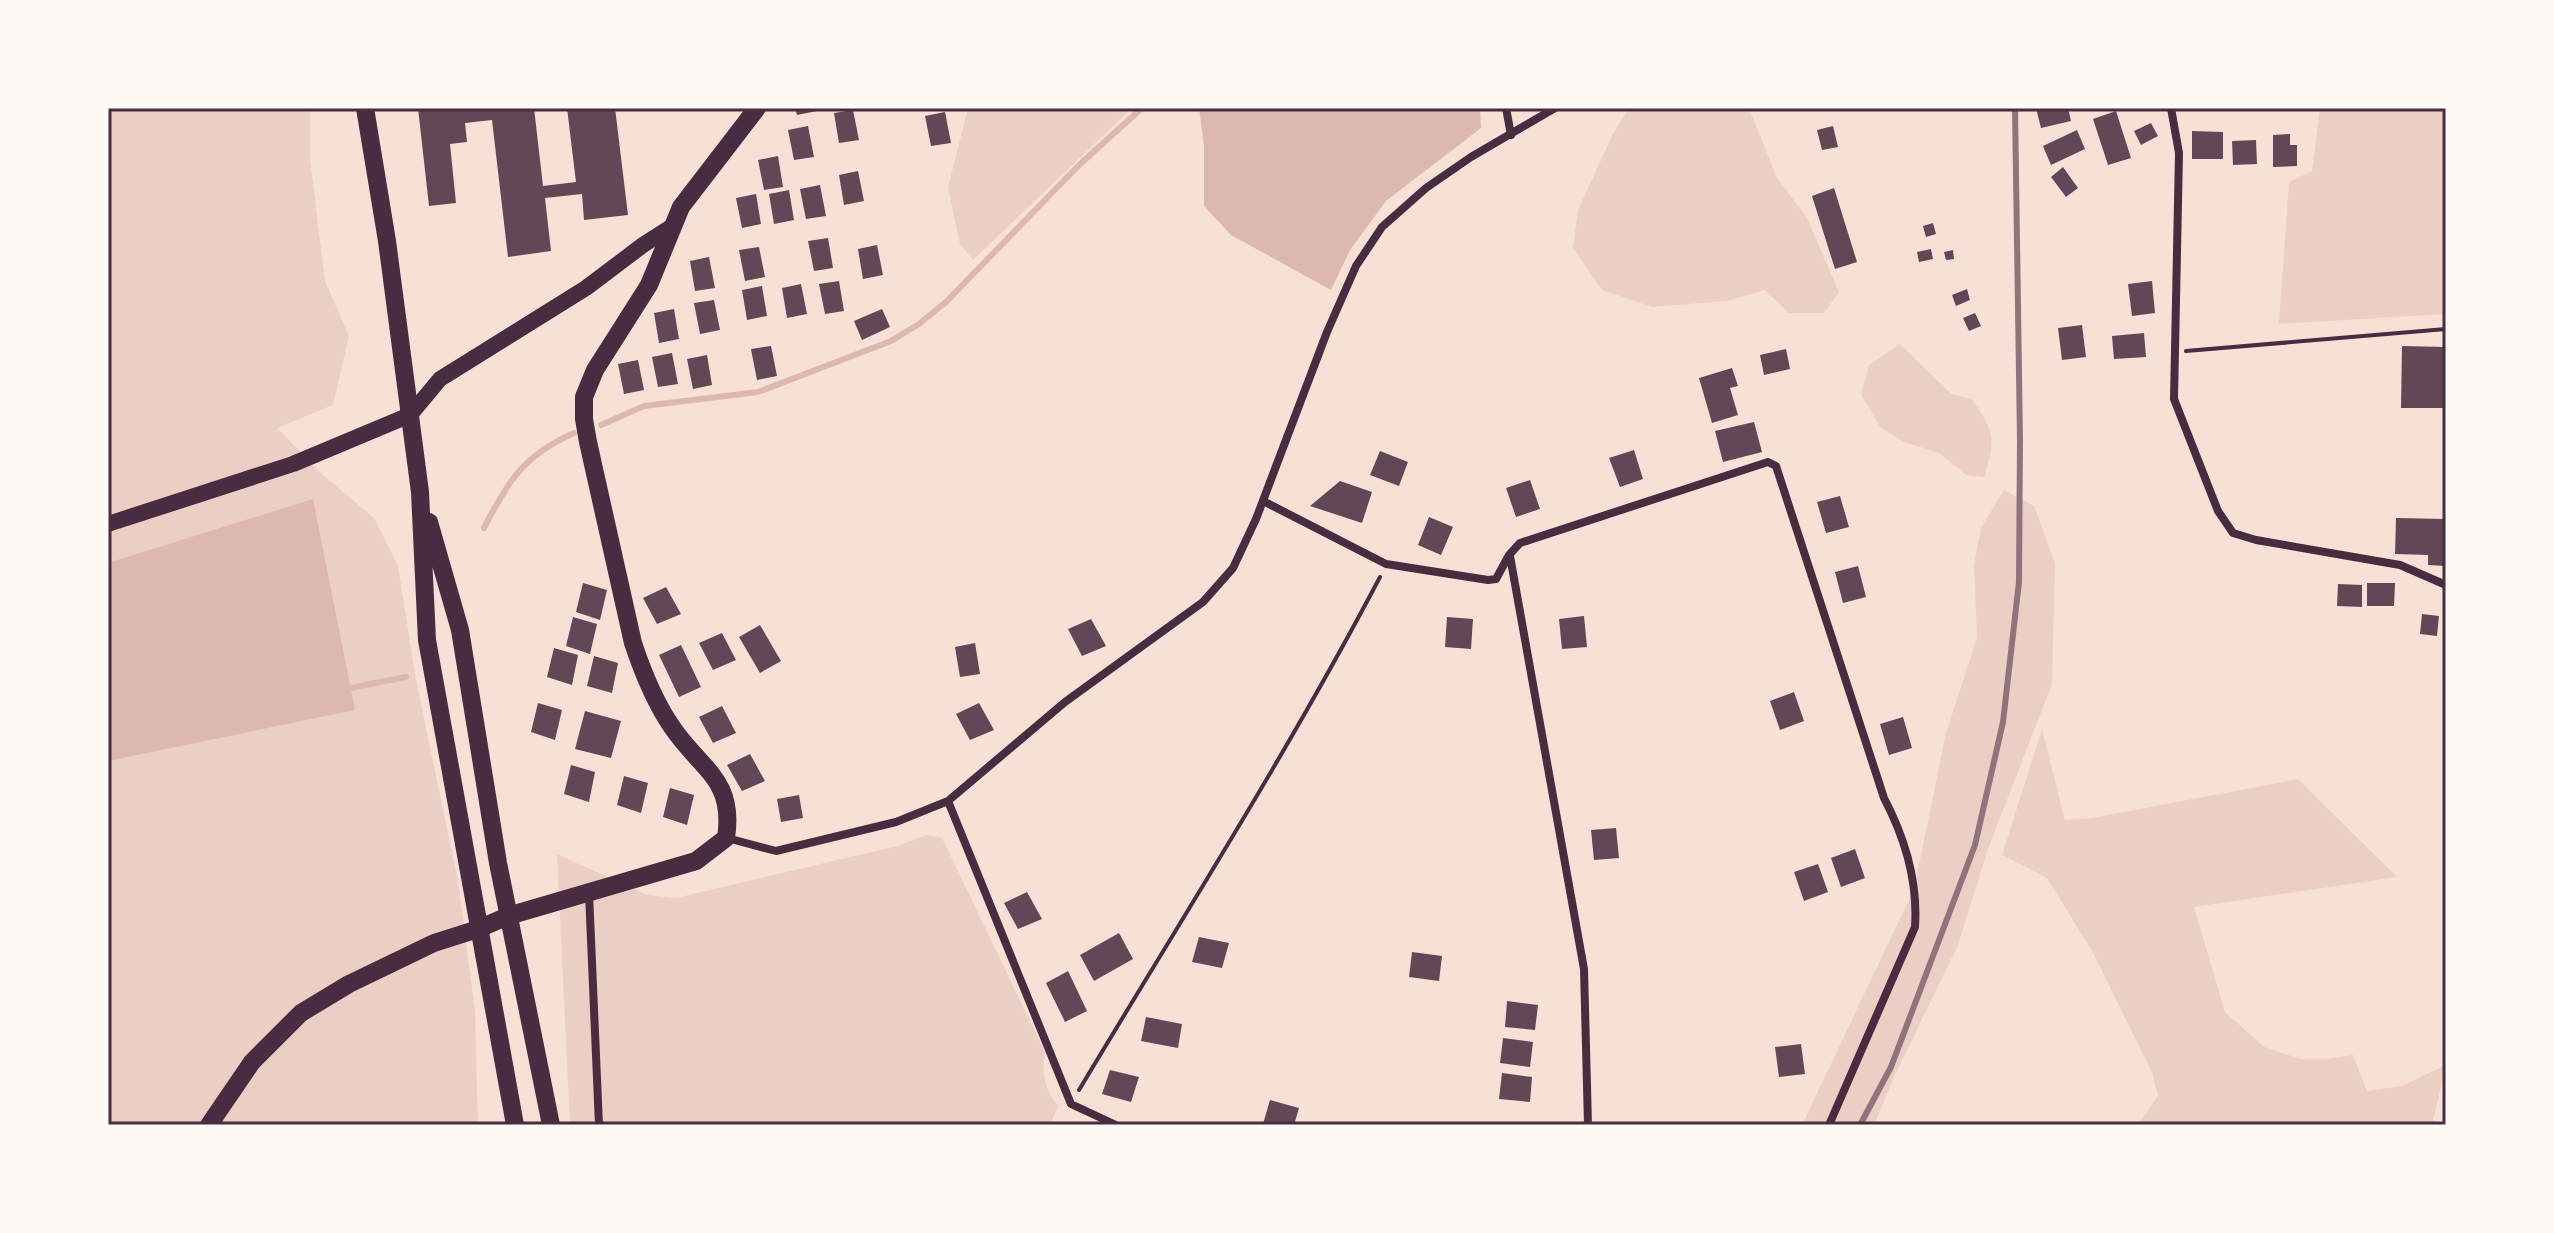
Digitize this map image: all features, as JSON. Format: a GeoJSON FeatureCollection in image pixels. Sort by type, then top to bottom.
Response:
{"type":"FeatureCollection","features":[{"type":"Feature","properties":{"kind":"main road"},"geometry":{"type":"LineString","coordinates":[[365,108],[387,241],[420,492],[427,640],[515,1125]]}},
{"type":"Feature","properties":{"kind":"main road"},"geometry":{"type":"LineString","coordinates":[[209,1125],[252,1062],[301,1013],[349,984],[434,943],[508,916],[696,861],[726,838],[729,817],[727,802],[718,784],[673,729],[642,672],[583,407],[588,385],[649,285],[681,207],[757,108]]}},
{"type":"Feature","properties":{"kind":"main road"},"geometry":{"type":"LineString","coordinates":[[108,524],[293,464],[410,415],[440,379],[586,288],[671,227]]}},
{"type":"Feature","properties":{"kind":"main road"},"geometry":{"type":"LineString","coordinates":[[420,492],[460,630],[508,916],[551,1125]]}},
{"type":"Feature","properties":{"kind":"street"},"geometry":{"type":"LineString","coordinates":[[1506,108],[1511,135]]}},
{"type":"Feature","properties":{"kind":"street"},"geometry":{"type":"LineString","coordinates":[[726,838],[776,851],[896,822],[948,801],[1065,702],[1203,602],[1233,568],[1263,501],[1333,318],[1356,266],[1382,227],[1426,188],[1471,157],[1555,108]]}},
{"type":"Feature","properties":{"kind":"street"},"geometry":{"type":"LineString","coordinates":[[2171,108],[2179,153],[2174,399],[2218,511],[2233,533],[2256,540],[2400,565],[2446,585]]}},
{"type":"Feature","properties":{"kind":"street"},"geometry":{"type":"LineString","coordinates":[[1263,501],[1386,564],[1488,580],[1496,579],[1509,555],[1520,543],[1768,462],[1776,466],[1884,798],[1901,830],[1917,903],[1915,927],[1829,1125]]}},
{"type":"Feature","properties":{"kind":"street"},"geometry":{"type":"LineString","coordinates":[[1509,555],[1584,969],[1588,1125]]}},
{"type":"Feature","properties":{"kind":"street"},"geometry":{"type":"LineString","coordinates":[[948,801],[1071,1104],[1116,1125]]}},
{"type":"Feature","properties":{"kind":"street"},"geometry":{"type":"LineString","coordinates":[[589,892],[599,1125]]}},
{"type":"Feature","properties":{"kind":"path"},"geometry":{"type":"LineString","coordinates":[[2175,352],[2446,329]]}},
{"type":"Feature","properties":{"kind":"path"},"geometry":{"type":"LineString","coordinates":[[1071,1104],[1208,881],[1341,650],[1386,564]]}},
{"type":"Feature","properties":{"kind":"shaded area"},"geometry":{"type":"Polygon","coordinates":[[[108,108],[310,108],[310,159],[325,281],[349,336],[333,405],[277,428],[322,474],[374,518],[398,566],[416,680],[458,881],[475,1011],[478,1125],[108,1125],[108,108]]]}},
{"type":"Feature","properties":{"kind":"shaded area"},"geometry":{"type":"Polygon","coordinates":[[[968,108],[1132,108],[973,260],[960,244],[948,187],[968,108]]]}},
{"type":"Feature","properties":{"kind":"shaded area"},"geometry":{"type":"Polygon","coordinates":[[[1199,108],[1480,108],[1481,128],[1386,201],[1350,250],[1331,290],[1231,235],[1204,206],[1204,146],[1199,108]]]}},
{"type":"Feature","properties":{"kind":"shaded area"},"geometry":{"type":"Polygon","coordinates":[[[1629,108],[1749,108],[1777,178],[1807,218],[1839,292],[1824,313],[1789,313],[1765,290],[1727,301],[1652,307],[1602,290],[1573,248],[1578,210],[1613,134],[1629,108]]]}},
{"type":"Feature","properties":{"kind":"shaded area"},"geometry":{"type":"Polygon","coordinates":[[[2320,108],[2446,108],[2446,314],[2279,324],[2289,182],[2312,171],[2320,108]]]}},
{"type":"Feature","properties":{"kind":"shaded area"},"geometry":{"type":"Polygon","coordinates":[[[1900,344],[1951,394],[1972,399],[1980,411],[1989,428],[1992,444],[1984,477],[1966,475],[1939,453],[1904,442],[1881,428],[1861,394],[1869,365],[1900,344]]]}},
{"type":"Feature","properties":{"kind":"shaded area"},"geometry":{"type":"Polygon","coordinates":[[[2004,490],[2034,506],[2055,563],[2052,684],[1988,849],[1958,945],[1874,1125],[1802,1125],[1914,889],[1946,733],[1977,638],[1974,565],[1981,528],[2004,490]]]}},
{"type":"Feature","properties":{"kind":"shaded area"},"geometry":{"type":"Polygon","coordinates":[[[313,499],[355,710],[108,761],[108,563],[313,499]]]}},
{"type":"Feature","properties":{"kind":"shaded area"},"geometry":{"type":"Polygon","coordinates":[[[2042,729],[2065,820],[2092,818],[2298,779],[2397,877],[2194,907],[2225,1012],[2264,1047],[2300,1059],[2353,1055],[2367,1091],[2402,1086],[2446,1065],[2432,1125],[2138,1125],[2158,1096],[2152,1072],[2092,951],[2047,878],[2002,855],[2042,729]]]}},
{"type":"Feature","properties":{"kind":"shaded area"},"geometry":{"type":"Polygon","coordinates":[[[926,835],[942,838],[1045,1052],[1045,1081],[1058,1106],[1050,1125],[570,1125],[557,854],[647,895],[676,898],[897,846],[926,835]]]}},
{"type":"Feature","properties":{"kind":"building"},"geometry":{"type":"Polygon","coordinates":[[[418,108],[534,108],[543,186],[576,182],[567,108],[615,108],[628,215],[584,220],[582,194],[545,198],[551,251],[508,257],[492,120],[465,123],[467,142],[450,144],[456,203],[429,206],[418,108]]]}},
{"type":"Feature","properties":{"kind":"building"},"geometry":{"type":"Polygon","coordinates":[[[795,108],[816,108],[817,111],[797,115],[795,108]]]}},
{"type":"Feature","properties":{"kind":"building"},"geometry":{"type":"Polygon","coordinates":[[[2036,108],[2068,108],[2071,121],[2041,128],[2036,108]]]}},
{"type":"Feature","properties":{"kind":"building"},"geometry":{"type":"Polygon","coordinates":[[[853,110],[859,140],[839,143],[834,113],[853,110]]]}},
{"type":"Feature","properties":{"kind":"building"},"geometry":{"type":"Polygon","coordinates":[[[2116,111],[2131,158],[2108,165],[2093,119],[2116,111]]]}},
{"type":"Feature","properties":{"kind":"building"},"geometry":{"type":"Polygon","coordinates":[[[945,112],[951,143],[931,146],[925,116],[945,112]]]}},
{"type":"Feature","properties":{"kind":"building"},"geometry":{"type":"Polygon","coordinates":[[[2151,123],[2158,136],[2141,145],[2134,131],[2151,123]]]}},
{"type":"Feature","properties":{"kind":"building"},"geometry":{"type":"Polygon","coordinates":[[[808,126],[814,157],[794,160],[788,130],[808,126]]]}},
{"type":"Feature","properties":{"kind":"building"},"geometry":{"type":"Polygon","coordinates":[[[1833,126],[1838,147],[1822,150],[1817,130],[1833,126]]]}},
{"type":"Feature","properties":{"kind":"building"},"geometry":{"type":"Polygon","coordinates":[[[2077,130],[2085,149],[2051,165],[2043,146],[2077,130]]]}},
{"type":"Feature","properties":{"kind":"building"},"geometry":{"type":"Polygon","coordinates":[[[2192,131],[2223,132],[2223,159],[2192,159],[2192,131]]]}},
{"type":"Feature","properties":{"kind":"building"},"geometry":{"type":"Polygon","coordinates":[[[2290,134],[2290,145],[2297,145],[2297,166],[2273,167],[2273,135],[2290,134]]]}},
{"type":"Feature","properties":{"kind":"building"},"geometry":{"type":"Polygon","coordinates":[[[2256,140],[2257,164],[2233,165],[2232,141],[2256,140]]]}},
{"type":"Feature","properties":{"kind":"building"},"geometry":{"type":"Polygon","coordinates":[[[778,156],[783,187],[764,190],[758,160],[778,156]]]}},
{"type":"Feature","properties":{"kind":"building"},"geometry":{"type":"Polygon","coordinates":[[[2063,167],[2078,188],[2066,197],[2051,177],[2063,167]]]}},
{"type":"Feature","properties":{"kind":"building"},"geometry":{"type":"Polygon","coordinates":[[[858,171],[864,201],[844,205],[839,175],[858,171]]]}},
{"type":"Feature","properties":{"kind":"building"},"geometry":{"type":"Polygon","coordinates":[[[820,185],[826,216],[806,219],[800,189],[820,185]]]}},
{"type":"Feature","properties":{"kind":"building"},"geometry":{"type":"Polygon","coordinates":[[[1834,188],[1857,262],[1835,269],[1812,196],[1834,188]]]}},
{"type":"Feature","properties":{"kind":"building"},"geometry":{"type":"Polygon","coordinates":[[[789,190],[794,220],[774,224],[769,194],[789,190]]]}},
{"type":"Feature","properties":{"kind":"building"},"geometry":{"type":"Polygon","coordinates":[[[756,194],[761,224],[742,228],[736,198],[756,194]]]}},
{"type":"Feature","properties":{"kind":"building"},"geometry":{"type":"Polygon","coordinates":[[[1933,223],[1936,234],[1926,237],[1923,226],[1933,223]]]}},
{"type":"Feature","properties":{"kind":"building"},"geometry":{"type":"Polygon","coordinates":[[[828,238],[833,268],[814,271],[808,241],[828,238]]]}},
{"type":"Feature","properties":{"kind":"building"},"geometry":{"type":"Polygon","coordinates":[[[877,245],[883,275],[863,279],[858,249],[877,245]]]}},
{"type":"Feature","properties":{"kind":"building"},"geometry":{"type":"Polygon","coordinates":[[[759,247],[765,277],[745,281],[739,250],[759,247]]]}},
{"type":"Feature","properties":{"kind":"building"},"geometry":{"type":"Polygon","coordinates":[[[1931,249],[1933,259],[1919,262],[1917,252],[1931,249]]]}},
{"type":"Feature","properties":{"kind":"building"},"geometry":{"type":"Polygon","coordinates":[[[1953,250],[1954,259],[1946,260],[1944,252],[1953,250]]]}},
{"type":"Feature","properties":{"kind":"building"},"geometry":{"type":"Polygon","coordinates":[[[709,257],[715,288],[695,291],[690,261],[709,257]]]}},
{"type":"Feature","properties":{"kind":"building"},"geometry":{"type":"Polygon","coordinates":[[[839,281],[844,311],[825,314],[819,284],[839,281]]]}},
{"type":"Feature","properties":{"kind":"building"},"geometry":{"type":"Polygon","coordinates":[[[2152,281],[2155,313],[2132,316],[2128,284],[2152,281]]]}},
{"type":"Feature","properties":{"kind":"building"},"geometry":{"type":"Polygon","coordinates":[[[801,284],[807,314],[787,318],[782,288],[801,284]]]}},
{"type":"Feature","properties":{"kind":"building"},"geometry":{"type":"Polygon","coordinates":[[[762,286],[767,316],[747,320],[742,290],[762,286]]]}},
{"type":"Feature","properties":{"kind":"building"},"geometry":{"type":"Polygon","coordinates":[[[1967,289],[1970,300],[1956,306],[1952,295],[1967,289]]]}},
{"type":"Feature","properties":{"kind":"building"},"geometry":{"type":"Polygon","coordinates":[[[714,300],[720,330],[700,334],[694,303],[714,300]]]}},
{"type":"Feature","properties":{"kind":"building"},"geometry":{"type":"Polygon","coordinates":[[[674,309],[679,339],[659,343],[654,313],[674,309]]]}},
{"type":"Feature","properties":{"kind":"building"},"geometry":{"type":"Polygon","coordinates":[[[882,309],[890,327],[862,340],[854,321],[882,309]]]}},
{"type":"Feature","properties":{"kind":"building"},"geometry":{"type":"Polygon","coordinates":[[[1975,313],[1981,326],[1969,331],[1963,318],[1975,313]]]}},
{"type":"Feature","properties":{"kind":"building"},"geometry":{"type":"Polygon","coordinates":[[[2082,325],[2086,357],[2062,360],[2058,328],[2082,325]]]}},
{"type":"Feature","properties":{"kind":"building"},"geometry":{"type":"Polygon","coordinates":[[[2144,333],[2146,357],[2114,359],[2112,336],[2144,333]]]}},
{"type":"Feature","properties":{"kind":"building"},"geometry":{"type":"Polygon","coordinates":[[[771,346],[777,376],[757,380],[751,349],[771,346]]]}},
{"type":"Feature","properties":{"kind":"building"},"geometry":{"type":"Polygon","coordinates":[[[2402,346],[2446,347],[2446,408],[2401,408],[2402,346]]]}},
{"type":"Feature","properties":{"kind":"building"},"geometry":{"type":"Polygon","coordinates":[[[1786,349],[1790,369],[1764,375],[1760,355],[1786,349]]]}},
{"type":"Feature","properties":{"kind":"building"},"geometry":{"type":"Polygon","coordinates":[[[672,353],[678,384],[658,387],[652,357],[672,353]]]}},
{"type":"Feature","properties":{"kind":"building"},"geometry":{"type":"Polygon","coordinates":[[[707,355],[712,385],[693,389],[687,359],[707,355]]]}},
{"type":"Feature","properties":{"kind":"building"},"geometry":{"type":"Polygon","coordinates":[[[638,360],[644,390],[624,394],[618,364],[638,360]]]}},
{"type":"Feature","properties":{"kind":"building"},"geometry":{"type":"Polygon","coordinates":[[[1732,368],[1738,386],[1730,388],[1738,415],[1712,423],[1699,378],[1732,368]]]}},
{"type":"Feature","properties":{"kind":"building"},"geometry":{"type":"Polygon","coordinates":[[[1754,422],[1762,452],[1723,462],[1715,431],[1754,422]]]}},
{"type":"Feature","properties":{"kind":"building"},"geometry":{"type":"Polygon","coordinates":[[[1634,450],[1643,479],[1620,487],[1609,458],[1634,450]]]}},
{"type":"Feature","properties":{"kind":"building"},"geometry":{"type":"Polygon","coordinates":[[[1380,451],[1408,462],[1399,486],[1370,475],[1380,451]]]}},
{"type":"Feature","properties":{"kind":"building"},"geometry":{"type":"Polygon","coordinates":[[[1530,480],[1540,509],[1516,517],[1506,488],[1530,480]]]}},
{"type":"Feature","properties":{"kind":"building"},"geometry":{"type":"Polygon","coordinates":[[[1340,481],[1372,492],[1362,523],[1310,506],[1340,481]]]}},
{"type":"Feature","properties":{"kind":"building"},"geometry":{"type":"Polygon","coordinates":[[[1840,496],[1849,527],[1826,533],[1817,502],[1840,496]]]}},
{"type":"Feature","properties":{"kind":"building"},"geometry":{"type":"Polygon","coordinates":[[[1429,517],[1453,527],[1441,555],[1418,545],[1429,517]]]}},
{"type":"Feature","properties":{"kind":"building"},"geometry":{"type":"Polygon","coordinates":[[[2396,518],[2446,519],[2446,566],[2428,565],[2428,555],[2395,554],[2396,518]]]}},
{"type":"Feature","properties":{"kind":"building"},"geometry":{"type":"Polygon","coordinates":[[[1858,566],[1866,597],[1843,603],[1835,572],[1858,566]]]}},
{"type":"Feature","properties":{"kind":"building"},"geometry":{"type":"Polygon","coordinates":[[[583,583],[607,590],[600,620],[576,612],[583,583]]]}},
{"type":"Feature","properties":{"kind":"building"},"geometry":{"type":"Polygon","coordinates":[[[2367,583],[2395,583],[2394,606],[2367,606],[2367,583]]]}},
{"type":"Feature","properties":{"kind":"building"},"geometry":{"type":"Polygon","coordinates":[[[2338,584],[2362,585],[2362,607],[2337,606],[2338,584]]]}},
{"type":"Feature","properties":{"kind":"building"},"geometry":{"type":"Polygon","coordinates":[[[666,587],[681,614],[657,624],[643,598],[666,587]]]}},
{"type":"Feature","properties":{"kind":"building"},"geometry":{"type":"Polygon","coordinates":[[[2422,614],[2439,616],[2437,636],[2420,634],[2422,614]]]}},
{"type":"Feature","properties":{"kind":"building"},"geometry":{"type":"Polygon","coordinates":[[[1584,616],[1587,647],[1562,649],[1559,619],[1584,616]]]}},
{"type":"Feature","properties":{"kind":"building"},"geometry":{"type":"Polygon","coordinates":[[[573,617],[597,624],[590,654],[566,646],[573,617]]]}},
{"type":"Feature","properties":{"kind":"building"},"geometry":{"type":"Polygon","coordinates":[[[1447,617],[1473,619],[1471,649],[1445,647],[1447,617]]]}},
{"type":"Feature","properties":{"kind":"building"},"geometry":{"type":"Polygon","coordinates":[[[1091,619],[1106,646],[1082,656],[1068,629],[1091,619]]]}},
{"type":"Feature","properties":{"kind":"building"},"geometry":{"type":"Polygon","coordinates":[[[760,625],[781,661],[760,673],[739,637],[760,625]]]}},
{"type":"Feature","properties":{"kind":"building"},"geometry":{"type":"Polygon","coordinates":[[[722,633],[736,660],[713,670],[699,643],[722,633]]]}},
{"type":"Feature","properties":{"kind":"building"},"geometry":{"type":"Polygon","coordinates":[[[975,643],[980,674],[960,677],[955,647],[975,643]]]}},
{"type":"Feature","properties":{"kind":"building"},"geometry":{"type":"Polygon","coordinates":[[[681,645],[701,687],[679,697],[659,655],[681,645]]]}},
{"type":"Feature","properties":{"kind":"building"},"geometry":{"type":"Polygon","coordinates":[[[554,648],[578,655],[572,685],[547,677],[554,648]]]}},
{"type":"Feature","properties":{"kind":"building"},"geometry":{"type":"Polygon","coordinates":[[[594,656],[618,663],[612,693],[587,686],[594,656]]]}},
{"type":"Feature","properties":{"kind":"building"},"geometry":{"type":"Polygon","coordinates":[[[1794,692],[1804,721],[1780,730],[1770,701],[1794,692]]]}},
{"type":"Feature","properties":{"kind":"building"},"geometry":{"type":"Polygon","coordinates":[[[538,703],[562,710],[555,740],[531,732],[538,703]]]}},
{"type":"Feature","properties":{"kind":"building"},"geometry":{"type":"Polygon","coordinates":[[[979,703],[994,730],[970,740],[956,714],[979,703]]]}},
{"type":"Feature","properties":{"kind":"building"},"geometry":{"type":"Polygon","coordinates":[[[722,706],[736,733],[713,743],[699,717],[722,706]]]}},
{"type":"Feature","properties":{"kind":"building"},"geometry":{"type":"Polygon","coordinates":[[[585,711],[621,721],[611,758],[575,749],[585,711]]]}},
{"type":"Feature","properties":{"kind":"building"},"geometry":{"type":"Polygon","coordinates":[[[1903,717],[1912,748],[1889,755],[1880,724],[1903,717]]]}},
{"type":"Feature","properties":{"kind":"building"},"geometry":{"type":"Polygon","coordinates":[[[750,754],[765,781],[742,791],[727,765],[750,754]]]}},
{"type":"Feature","properties":{"kind":"building"},"geometry":{"type":"Polygon","coordinates":[[[571,765],[595,772],[589,802],[564,794],[571,765]]]}},
{"type":"Feature","properties":{"kind":"building"},"geometry":{"type":"Polygon","coordinates":[[[624,776],[648,783],[641,813],[617,805],[624,776]]]}},
{"type":"Feature","properties":{"kind":"building"},"geometry":{"type":"Polygon","coordinates":[[[670,788],[694,795],[687,825],[663,817],[670,788]]]}},
{"type":"Feature","properties":{"kind":"building"},"geometry":{"type":"Polygon","coordinates":[[[799,795],[803,818],[781,822],[777,799],[799,795]]]}},
{"type":"Feature","properties":{"kind":"building"},"geometry":{"type":"Polygon","coordinates":[[[1616,828],[1619,858],[1594,860],[1591,830],[1616,828]]]}},
{"type":"Feature","properties":{"kind":"building"},"geometry":{"type":"Polygon","coordinates":[[[1855,849],[1865,878],[1841,887],[1831,858],[1855,849]]]}},
{"type":"Feature","properties":{"kind":"building"},"geometry":{"type":"Polygon","coordinates":[[[1818,864],[1828,892],[1804,901],[1794,872],[1818,864]]]}},
{"type":"Feature","properties":{"kind":"building"},"geometry":{"type":"Polygon","coordinates":[[[1027,892],[1042,919],[1018,929],[1004,903],[1027,892]]]}},
{"type":"Feature","properties":{"kind":"building"},"geometry":{"type":"Polygon","coordinates":[[[1119,933],[1133,959],[1094,981],[1080,955],[1119,933]]]}},
{"type":"Feature","properties":{"kind":"building"},"geometry":{"type":"Polygon","coordinates":[[[1199,937],[1229,943],[1222,968],[1192,962],[1199,937]]]}},
{"type":"Feature","properties":{"kind":"building"},"geometry":{"type":"Polygon","coordinates":[[[1412,952],[1442,956],[1439,981],[1409,977],[1412,952]]]}},
{"type":"Feature","properties":{"kind":"building"},"geometry":{"type":"Polygon","coordinates":[[[1068,971],[1087,1011],[1065,1022],[1046,983],[1068,971]]]}},
{"type":"Feature","properties":{"kind":"building"},"geometry":{"type":"Polygon","coordinates":[[[1507,1001],[1538,1005],[1535,1030],[1505,1027],[1507,1001]]]}},
{"type":"Feature","properties":{"kind":"building"},"geometry":{"type":"Polygon","coordinates":[[[1146,1017],[1182,1024],[1178,1048],[1141,1041],[1146,1017]]]}},
{"type":"Feature","properties":{"kind":"building"},"geometry":{"type":"Polygon","coordinates":[[[1503,1038],[1533,1042],[1530,1067],[1500,1063],[1503,1038]]]}},
{"type":"Feature","properties":{"kind":"building"},"geometry":{"type":"Polygon","coordinates":[[[1801,1044],[1805,1074],[1779,1077],[1775,1047],[1801,1044]]]}},
{"type":"Feature","properties":{"kind":"building"},"geometry":{"type":"Polygon","coordinates":[[[1110,1070],[1139,1077],[1131,1102],[1102,1094],[1110,1070]]]}},
{"type":"Feature","properties":{"kind":"building"},"geometry":{"type":"Polygon","coordinates":[[[1502,1073],[1532,1077],[1530,1102],[1499,1099],[1502,1073]]]}},
{"type":"Feature","properties":{"kind":"building"},"geometry":{"type":"Polygon","coordinates":[[[1270,1100],[1299,1108],[1294,1125],[1263,1124],[1270,1100]]]}},
{"type":"Feature","properties":{"kind":"waterway"},"geometry":{"type":"LineString","coordinates":[[601,425],[644,406],[758,392],[891,341],[946,302],[1079,165],[1142,108]]}},
{"type":"Feature","properties":{"kind":"waterway"},"geometry":{"type":"LineString","coordinates":[[484,528],[519,471],[542,451],[574,433]]}},
{"type":"Feature","properties":{"kind":"waterway"},"geometry":{"type":"LineString","coordinates":[[350,688],[406,677]]}},
{"type":"Feature","properties":{"kind":"railway"},"geometry":{"type":"LineString","coordinates":[[1860,1125],[1891,1067],[1975,845],[2003,722],[2019,582],[2015,108]]}}]}
